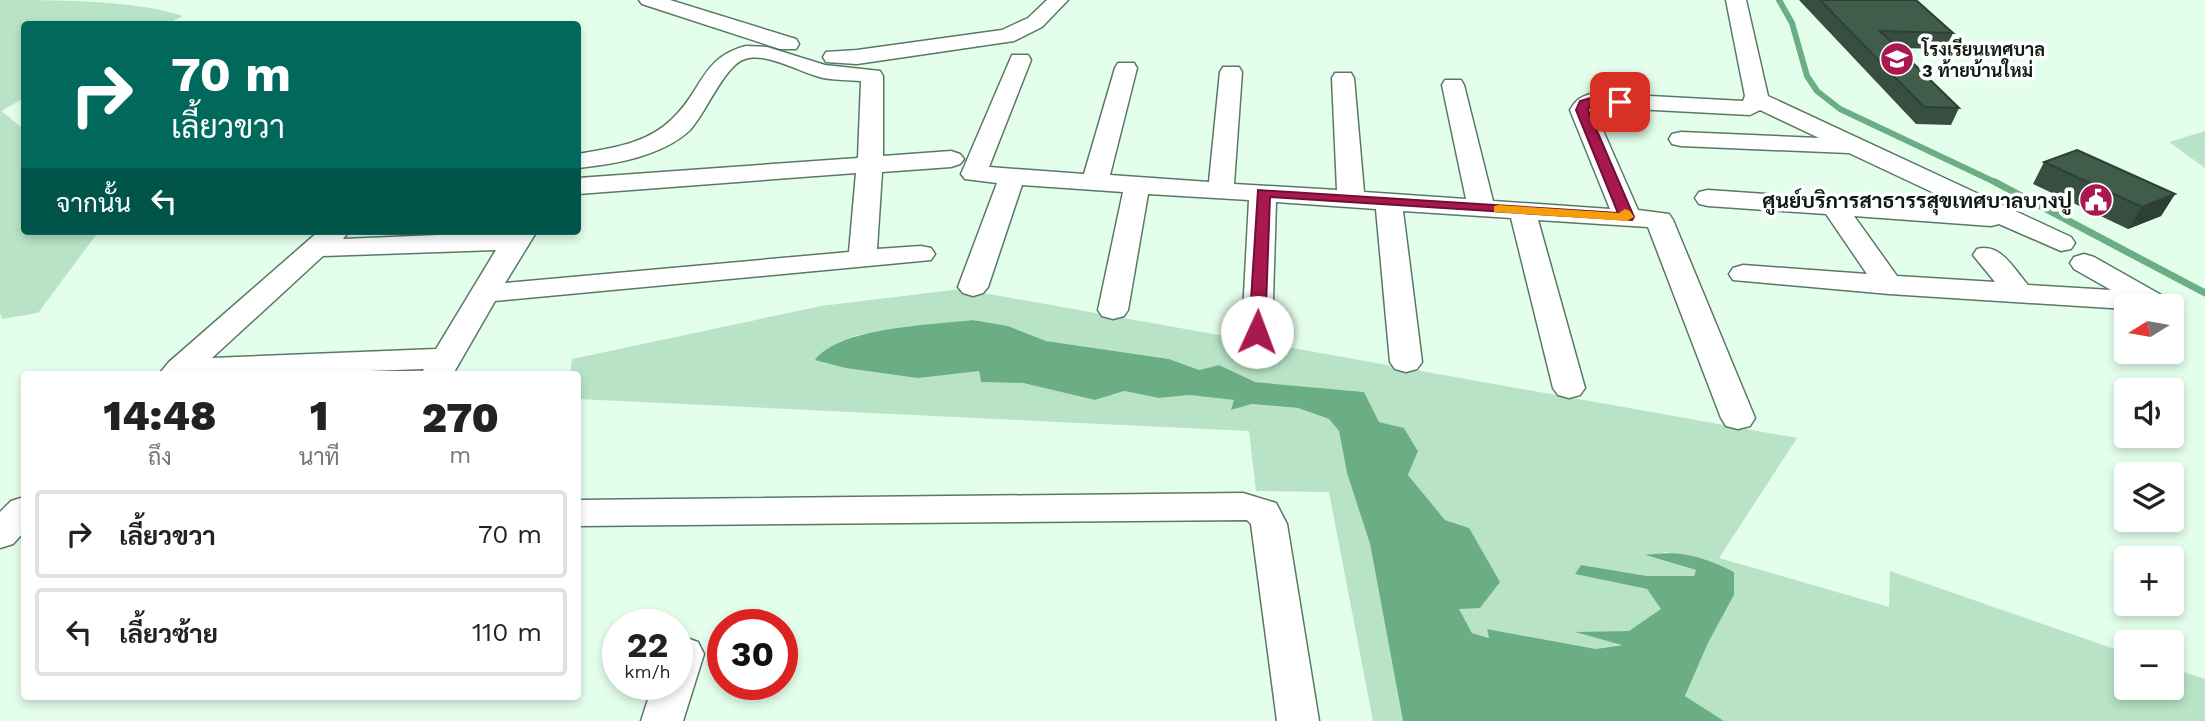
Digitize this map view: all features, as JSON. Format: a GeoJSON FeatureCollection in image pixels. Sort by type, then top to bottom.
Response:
{"type":"FeatureCollection","features":[{"type":"Feature","properties":{"kind":"street"},"geometry":{"type":"LineString","coordinates":[[649,0],[840,58],[1006,36],[1035,23],[1058,0]]}},
{"type":"Feature","properties":{"kind":"street"},"geometry":{"type":"LineString","coordinates":[[1715,0],[1737,94],[1744,104]]}},
{"type":"Feature","properties":{"kind":"street"},"geometry":{"type":"LineString","coordinates":[[1736,0],[1757,96],[1744,104]]}},
{"type":"Feature","properties":{"kind":"street"},"geometry":{"type":"LineString","coordinates":[[581,161],[626,154],[654,141],[688,117],[731,57],[750,53],[788,59],[826,72],[872,76],[870,165],[862,259]]}},
{"type":"Feature","properties":{"kind":"street"},"geometry":{"type":"LineString","coordinates":[[1020,60],[974,174],[1658,220],[1738,418]]}},
{"type":"Feature","properties":{"kind":"street"},"geometry":{"type":"LineString","coordinates":[[1095,182],[1126,68]]}},
{"type":"Feature","properties":{"kind":"street"},"geometry":{"type":"LineString","coordinates":[[1221,190],[1231,72]]}},
{"type":"Feature","properties":{"kind":"street"},"geometry":{"type":"LineString","coordinates":[[1343,78],[1351,199]]}},
{"type":"Feature","properties":{"kind":"street"},"geometry":{"type":"LineString","coordinates":[[1453,85],[1481,208]]}},
{"type":"Feature","properties":{"kind":"street"},"geometry":{"type":"LineString","coordinates":[[1627,217],[1582,110],[1585,104],[1594,100],[1744,104],[1858,148],[2062,243]]}},
{"type":"Feature","properties":{"kind":"street"},"geometry":{"type":"LineString","coordinates":[[1681,139],[1858,148]]}},
{"type":"Feature","properties":{"kind":"street"},"geometry":{"type":"LineString","coordinates":[[581,186],[707,174],[951,159]]}},
{"type":"Feature","properties":{"kind":"street"},"geometry":{"type":"LineString","coordinates":[[973,287],[1012,176]]}},
{"type":"Feature","properties":{"kind":"street"},"geometry":{"type":"LineString","coordinates":[[1113,310],[1137,185]]}},
{"type":"Feature","properties":{"kind":"street"},"geometry":{"type":"LineString","coordinates":[[1257,332],[1263,193]]}},
{"type":"Feature","properties":{"kind":"street"},"geometry":{"type":"LineString","coordinates":[[1708,198],[2010,219]]}},
{"type":"Feature","properties":{"kind":"street"},"geometry":{"type":"LineString","coordinates":[[1389,201],[1406,362]]}},
{"type":"Feature","properties":{"kind":"street"},"geometry":{"type":"LineString","coordinates":[[1834,207],[1889,285]]}},
{"type":"Feature","properties":{"kind":"street"},"geometry":{"type":"LineString","coordinates":[[1522,210],[1569,388]]}},
{"type":"Feature","properties":{"kind":"street"},"geometry":{"type":"LineString","coordinates":[[178,371],[326,239],[519,236]]}},
{"type":"Feature","properties":{"kind":"street"},"geometry":{"type":"LineString","coordinates":[[221,371],[442,366],[519,236]]}},
{"type":"Feature","properties":{"kind":"street"},"geometry":{"type":"LineString","coordinates":[[487,293],[921,254]]}},
{"type":"Feature","properties":{"kind":"street"},"geometry":{"type":"LineString","coordinates":[[1987,254],[2019,293]]}},
{"type":"Feature","properties":{"kind":"street"},"geometry":{"type":"LineString","coordinates":[[1743,274],[2153,302],[2084,263]]}},
{"type":"Feature","properties":{"kind":"street"},"geometry":{"type":"LineString","coordinates":[[581,513],[1242,506],[1260,509],[1269,524],[1298,721]]}},
{"type":"Feature","properties":{"kind":"street"},"geometry":{"type":"LineString","coordinates":[[0,534],[21,514]]}},
{"type":"Feature","properties":{"kind":"street"},"geometry":{"type":"LineString","coordinates":[[662,721],[669,700]]}},
{"type":"Feature","properties":{"kind":"shaded area"},"geometry":{"type":"Polygon","coordinates":[[[0,0],[119,4],[183,16],[173,21],[21,21],[21,100],[1,111],[21,127],[21,235],[96,235],[38,313],[2,319],[0,0]]]}},
{"type":"Feature","properties":{"kind":"shaded area"},"geometry":{"type":"Polygon","coordinates":[[[2205,131],[2205,168],[2169,142],[2205,131]]]}},
{"type":"Feature","properties":{"kind":"shaded area"},"geometry":{"type":"Polygon","coordinates":[[[961,289],[1797,438],[1719,558],[1889,607],[1890,571],[2114,649],[2114,700],[2184,700],[2184,672],[2205,679],[2205,721],[1724,721],[1685,696],[1708,643],[1734,595],[1734,572],[1666,552],[1647,556],[1696,570],[1694,576],[1647,576],[1581,565],[1576,574],[1647,589],[1662,610],[1629,631],[1578,633],[1624,644],[1596,649],[1487,629],[1490,638],[1472,633],[1459,609],[1469,528],[1445,520],[1408,475],[1418,450],[1404,428],[1379,422],[1364,392],[1255,382],[1219,365],[1199,370],[1169,359],[1046,341],[1008,326],[973,320],[852,336],[979,371],[981,382],[1023,383],[1095,400],[1124,391],[1159,398],[1188,395],[1234,400],[1232,410],[1252,404],[1298,408],[1329,419],[1339,431],[1347,473],[1370,544],[1403,721],[1373,721],[1329,492],[1256,491],[1249,431],[581,399],[581,371],[570,371],[572,359],[821,306],[961,289]]]}},
{"type":"Feature","properties":{"kind":"shaded area"},"geometry":{"type":"Polygon","coordinates":[[[973,320],[1008,326],[1046,341],[1169,359],[1199,370],[1219,365],[1255,382],[1364,392],[1379,422],[1404,428],[1418,451],[1408,475],[1445,520],[1469,528],[1500,582],[1480,608],[1459,609],[1472,633],[1489,638],[1487,629],[1596,649],[1622,645],[1575,632],[1629,631],[1661,609],[1647,589],[1575,574],[1581,565],[1647,576],[1694,576],[1696,570],[1645,555],[1670,553],[1701,558],[1734,572],[1734,595],[1708,643],[1685,696],[1724,721],[1403,721],[1370,544],[1347,473],[1339,431],[1329,419],[1298,408],[1252,404],[1231,410],[1234,400],[1189,395],[1159,398],[1124,391],[1095,400],[1023,383],[981,382],[979,371],[918,378],[846,368],[815,360],[827,349],[865,334],[973,320]]]}},
{"type":"Feature","properties":{"kind":"building"},"geometry":{"type":"Polygon","coordinates":[[[1820,0],[1916,0],[1953,33],[1880,31],[1959,108],[1924,107],[1820,0]]]}},
{"type":"Feature","properties":{"kind":"building"},"geometry":{"type":"Polygon","coordinates":[[[2077,150],[2175,194],[2142,207],[2044,162],[2077,150]]]}},
{"type":"Feature","properties":{"kind":"waterway"},"geometry":{"type":"LineString","coordinates":[[1779,0],[1792,23],[1807,76],[1817,91],[1840,109],[1997,183]]}},
{"type":"Feature","properties":{"kind":"waterway"},"geometry":{"type":"LineString","coordinates":[[1997,183],[2205,293]]}},
{"type":"Feature","properties":{"kind":"slow traffic"},"geometry":{"type":"LineString","coordinates":[[1499,209],[1627,217],[1625,214]]}},
{"type":"Feature","properties":{"kind":"place","name":"โรงเรียนเทศบาล 3 ท้ายบ้านใหม่"},"geometry":{"type":"Point","coordinates":[1897,59]}},
{"type":"Feature","properties":{"kind":"place","name":"ศูนย์บริการสาธารรสุขเทศบาลบางปู"},"geometry":{"type":"Point","coordinates":[2096,200]}},
{"type":"Feature","properties":{"kind":"route"},"geometry":{"type":"LineString","coordinates":[[1257,332],[1263,193],[1627,217],[1582,110],[1585,104],[1594,100],[1620,102]]}}]}
